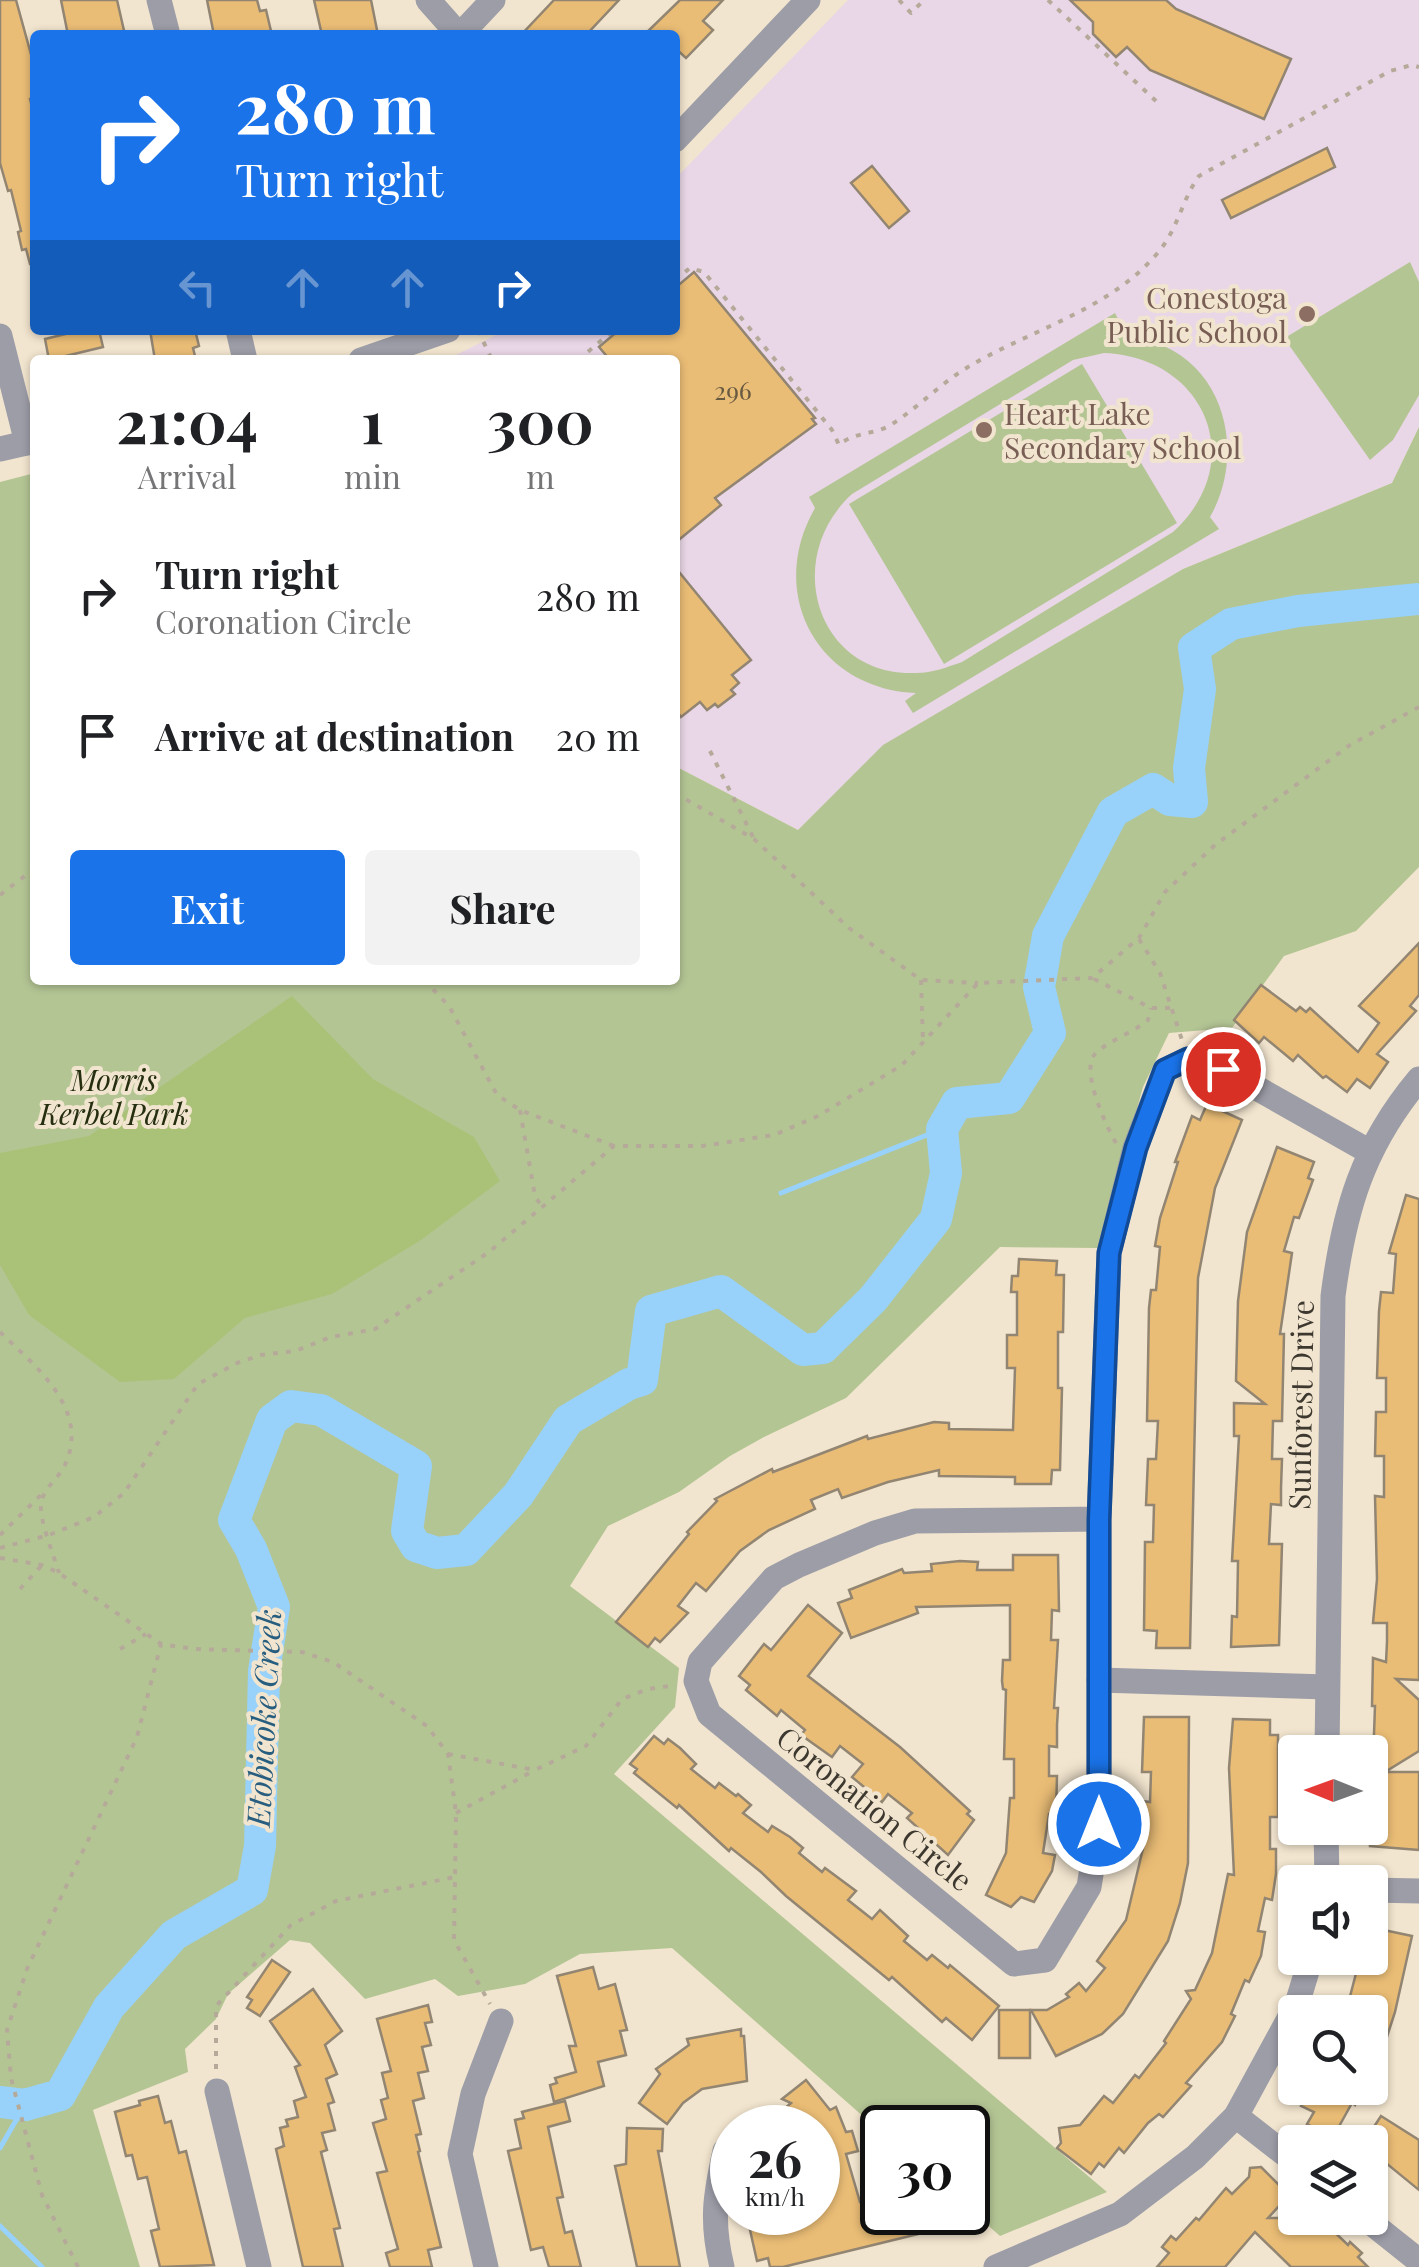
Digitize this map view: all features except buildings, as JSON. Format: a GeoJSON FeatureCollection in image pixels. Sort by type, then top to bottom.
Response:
{"type":"FeatureCollection","features":[{"type":"Feature","properties":{"kind":"street"},"geometry":{"type":"LineString","coordinates":[[159,0],[167,30]]}},
{"type":"Feature","properties":{"kind":"street"},"geometry":{"type":"LineString","coordinates":[[428,0],[455,30]]}},
{"type":"Feature","properties":{"kind":"street"},"geometry":{"type":"LineString","coordinates":[[465,30],[493,0]]}},
{"type":"Feature","properties":{"kind":"street"},"geometry":{"type":"LineString","coordinates":[[680,135],[808,0]]}},
{"type":"Feature","properties":{"kind":"street"},"geometry":{"type":"LineString","coordinates":[[377,355],[438,335]]}},
{"type":"Feature","properties":{"kind":"street"},"geometry":{"type":"LineString","coordinates":[[0,336],[30,439]]}},
{"type":"Feature","properties":{"kind":"street"},"geometry":{"type":"LineString","coordinates":[[0,450],[30,442]]}},
{"type":"Feature","properties":{"kind":"street"},"geometry":{"type":"LineString","coordinates":[[1188,1059],[1223,1069],[1370,1152]]}},
{"type":"Feature","properties":{"kind":"street","name":"Coronation Circle"},"geometry":{"type":"LineString","coordinates":[[696,1681],[708,1714],[1014,1964],[1044,1960],[1089,1887],[1099,1824],[1099,1520],[1109,1253],[1136,1148],[1165,1070],[1188,1059]]}},
{"type":"Feature","properties":{"kind":"street","name":"Sunforest Drive"},"geometry":{"type":"LineString","coordinates":[[1327,1735],[1333,1296],[1342,1231],[1370,1152],[1419,1080]]}},
{"type":"Feature","properties":{"kind":"street"},"geometry":{"type":"LineString","coordinates":[[696,1681],[700,1662],[774,1578],[875,1533],[915,1521],[1099,1520]]}},
{"type":"Feature","properties":{"kind":"street"},"geometry":{"type":"LineString","coordinates":[[1098,1680],[1328,1687]]}},
{"type":"Feature","properties":{"kind":"street"},"geometry":{"type":"LineString","coordinates":[[1388,1890],[1419,1891]]}},
{"type":"Feature","properties":{"kind":"street"},"geometry":{"type":"LineString","coordinates":[[996,2267],[1120,2214],[1195,2156],[1236,2116],[1297,2004],[1306,1975]]}},
{"type":"Feature","properties":{"kind":"street"},"geometry":{"type":"LineString","coordinates":[[486,2267],[460,2154],[473,2094],[501,2020]]}},
{"type":"Feature","properties":{"kind":"street"},"geometry":{"type":"LineString","coordinates":[[217,2092],[259,2267]]}},
{"type":"Feature","properties":{"kind":"street"},"geometry":{"type":"LineString","coordinates":[[1236,2116],[1278,2149]]}},
{"type":"Feature","properties":{"kind":"street"},"geometry":{"type":"LineString","coordinates":[[714,2235],[722,2267]]}},
{"type":"Feature","properties":{"kind":"street"},"geometry":{"type":"LineString","coordinates":[[1386,2235],[1419,2260]]}},
{"type":"Feature","properties":{"kind":"path"},"geometry":{"type":"LineString","coordinates":[[899,0],[912,13],[924,0]]}},
{"type":"Feature","properties":{"kind":"path"},"geometry":{"type":"LineString","coordinates":[[1048,0],[1156,102]]}},
{"type":"Feature","properties":{"kind":"path"},"geometry":{"type":"LineString","coordinates":[[680,276],[690,268],[704,272],[832,430],[839,444],[891,424],[963,370],[1132,278],[1156,256],[1180,219],[1189,189],[1199,176],[1390,70],[1419,67]]}},
{"type":"Feature","properties":{"kind":"path"},"geometry":{"type":"LineString","coordinates":[[584,355],[608,335]]}},
{"type":"Feature","properties":{"kind":"path"},"geometry":{"type":"LineString","coordinates":[[1092,978],[1140,938],[1165,892],[1215,844],[1350,745],[1419,707]]}},
{"type":"Feature","properties":{"kind":"path"},"geometry":{"type":"LineString","coordinates":[[710,751],[754,839]]}},
{"type":"Feature","properties":{"kind":"path"},"geometry":{"type":"LineString","coordinates":[[680,797],[754,839],[849,928],[921,980],[978,983],[1092,978],[1150,1008],[1172,1008]]}},
{"type":"Feature","properties":{"kind":"path"},"geometry":{"type":"LineString","coordinates":[[0,896],[30,872]]}},
{"type":"Feature","properties":{"kind":"path"},"geometry":{"type":"LineString","coordinates":[[1140,938],[1160,973],[1188,1059]]}},
{"type":"Feature","properties":{"kind":"path"},"geometry":{"type":"LineString","coordinates":[[921,980],[924,1042]]}},
{"type":"Feature","properties":{"kind":"path"},"geometry":{"type":"LineString","coordinates":[[429,985],[449,1006],[497,1095],[520,1110],[614,1146],[702,1146],[774,1135],[862,1092],[902,1066],[978,983]]}},
{"type":"Feature","properties":{"kind":"path"},"geometry":{"type":"LineString","coordinates":[[1136,1148],[1115,1143],[1100,1113],[1089,1066],[1095,1054],[1148,1020],[1150,1008]]}},
{"type":"Feature","properties":{"kind":"path"},"geometry":{"type":"LineString","coordinates":[[520,1110],[535,1196],[542,1207]]}},
{"type":"Feature","properties":{"kind":"path"},"geometry":{"type":"LineString","coordinates":[[0,1548],[49,1535],[94,1516],[124,1493],[198,1384],[261,1355],[296,1351],[331,1338],[375,1329],[490,1252],[614,1146]]}},
{"type":"Feature","properties":{"kind":"path"},"geometry":{"type":"LineString","coordinates":[[0,1332],[48,1380],[68,1408],[72,1441],[64,1468],[0,1534]]}},
{"type":"Feature","properties":{"kind":"path"},"geometry":{"type":"LineString","coordinates":[[46,1489],[41,1507],[59,1573]]}},
{"type":"Feature","properties":{"kind":"path"},"geometry":{"type":"LineString","coordinates":[[0,1558],[42,1565],[59,1573],[162,1644],[194,1650],[302,1652],[333,1662],[427,1726],[448,1754],[456,1814],[454,1940],[501,2020]]}},
{"type":"Feature","properties":{"kind":"path"},"geometry":{"type":"LineString","coordinates":[[20,1590],[42,1565]]}},
{"type":"Feature","properties":{"kind":"path"},"geometry":{"type":"LineString","coordinates":[[120,1649],[146,1634]]}},
{"type":"Feature","properties":{"kind":"path"},"geometry":{"type":"LineString","coordinates":[[78,2267],[42,2195],[11,2078],[7,2030],[27,1969],[137,1737],[162,1644]]}},
{"type":"Feature","properties":{"kind":"path"},"geometry":{"type":"LineString","coordinates":[[456,1814],[586,1746],[622,1699],[648,1689],[696,1681]]}},
{"type":"Feature","properties":{"kind":"path"},"geometry":{"type":"LineString","coordinates":[[448,1754],[535,1770]]}},
{"type":"Feature","properties":{"kind":"path"},"geometry":{"type":"LineString","coordinates":[[217,2092],[216,2006],[291,1924],[336,1901],[454,1878]]}},
{"type":"Feature","properties":{"kind":"shaded area","name":"Heart Lake Secondary School"},"geometry":{"type":"Polygon","coordinates":[[[848,0],[1419,0],[1419,427],[1392,483],[1183,569],[884,745],[798,830],[680,769],[680,355],[456,355],[496,335],[680,335],[680,174],[848,0]]]}},
{"type":"Feature","properties":{"kind":"green space"},"geometry":{"type":"Polygon","coordinates":[[[1410,262],[1419,282],[1419,395],[1393,440],[1370,460],[1289,345],[1288,336],[1410,262]]]}},
{"type":"Feature","properties":{"kind":"green space"},"geometry":{"type":"Polygon","coordinates":[[[1115,313],[1121,325],[1105,336],[1144,339],[1172,350],[1194,366],[1210,387],[1227,437],[1227,465],[1210,517],[1219,529],[913,713],[905,701],[916,693],[881,687],[852,674],[828,655],[810,631],[799,603],[796,572],[801,540],[815,508],[809,497],[1115,313]],[[1104,353],[1073,360],[852,494],[830,521],[818,550],[815,580],[820,609],[834,635],[854,656],[882,669],[916,673],[962,662],[1173,532],[1196,504],[1209,475],[1212,446],[1205,418],[1191,393],[1168,373],[1139,359],[1104,353]]]}},
{"type":"Feature","properties":{"kind":"green space"},"geometry":{"type":"Polygon","coordinates":[[[1082,364],[1177,523],[944,664],[849,504],[1082,364]]]}},
{"type":"Feature","properties":{"kind":"green space","name":"Morris Kerbel Park"},"geometry":{"type":"Polygon","coordinates":[[[1419,427],[1419,867],[1356,931],[1284,956],[1232,1028],[1169,1033],[1143,1087],[1098,1248],[1000,1247],[846,1398],[764,1437],[679,1492],[608,1526],[570,1586],[679,1668],[675,1707],[614,1774],[1107,2192],[1000,2236],[990,2227],[990,2105],[860,2105],[860,2114],[672,1948],[580,1954],[525,1984],[458,1996],[435,1979],[365,1999],[310,1943],[290,1940],[228,1994],[216,2019],[185,2049],[188,2072],[93,2110],[140,2267],[0,2267],[0,482],[30,474],[30,985],[680,985],[680,769],[798,830],[883,745],[1183,569],[1392,483],[1419,427]]]}},
{"type":"Feature","properties":{"kind":"green space"},"geometry":{"type":"Polygon","coordinates":[[[292,996],[373,1079],[474,1137],[500,1181],[421,1240],[332,1294],[245,1318],[174,1379],[120,1382],[29,1315],[0,1265],[0,1153],[89,1136],[292,996]]]}},
{"type":"Feature","properties":{"kind":"waterway","name":"Etobicoke Creek"},"geometry":{"type":"LineString","coordinates":[[0,2102],[25,2105],[60,2095],[109,2007],[174,1935],[252,1890],[260,1846],[264,1671],[274,1607],[251,1549],[234,1520],[272,1420],[291,1406],[321,1410],[416,1466],[407,1531],[416,1546],[437,1553],[466,1550],[518,1495],[568,1420],[642,1380],[651,1311],[721,1291],[803,1350],[823,1348],[873,1299],[936,1219],[946,1173],[942,1129],[957,1103],[1009,1098],[1050,1033],[1039,987],[1048,936],[1113,812],[1153,789],[1170,800],[1192,802],[1189,768],[1200,689],[1194,648],[1231,624],[1298,611],[1419,599]]}},
{"type":"Feature","properties":{"kind":"waterway"},"geometry":{"type":"LineString","coordinates":[[781,1193],[942,1129]]}},
{"type":"Feature","properties":{"kind":"waterway"},"geometry":{"type":"LineString","coordinates":[[0,2148],[25,2105]]}},
{"type":"Feature","properties":{"kind":"waterway"},"geometry":{"type":"LineString","coordinates":[[0,2226],[42,2267]]}},
{"type":"Feature","properties":{"kind":"place","name":"Conestoga Public School"},"geometry":{"type":"Point","coordinates":[1307,314]}},
{"type":"Feature","properties":{"kind":"place","name":"Heart Lake Secondary School"},"geometry":{"type":"Point","coordinates":[984,430]}},
{"type":"Feature","properties":{"kind":"route"},"geometry":{"type":"LineString","coordinates":[[1099,1824],[1099,1520],[1109,1253],[1136,1148],[1165,1070],[1188,1059],[1223,1069]]}}]}
